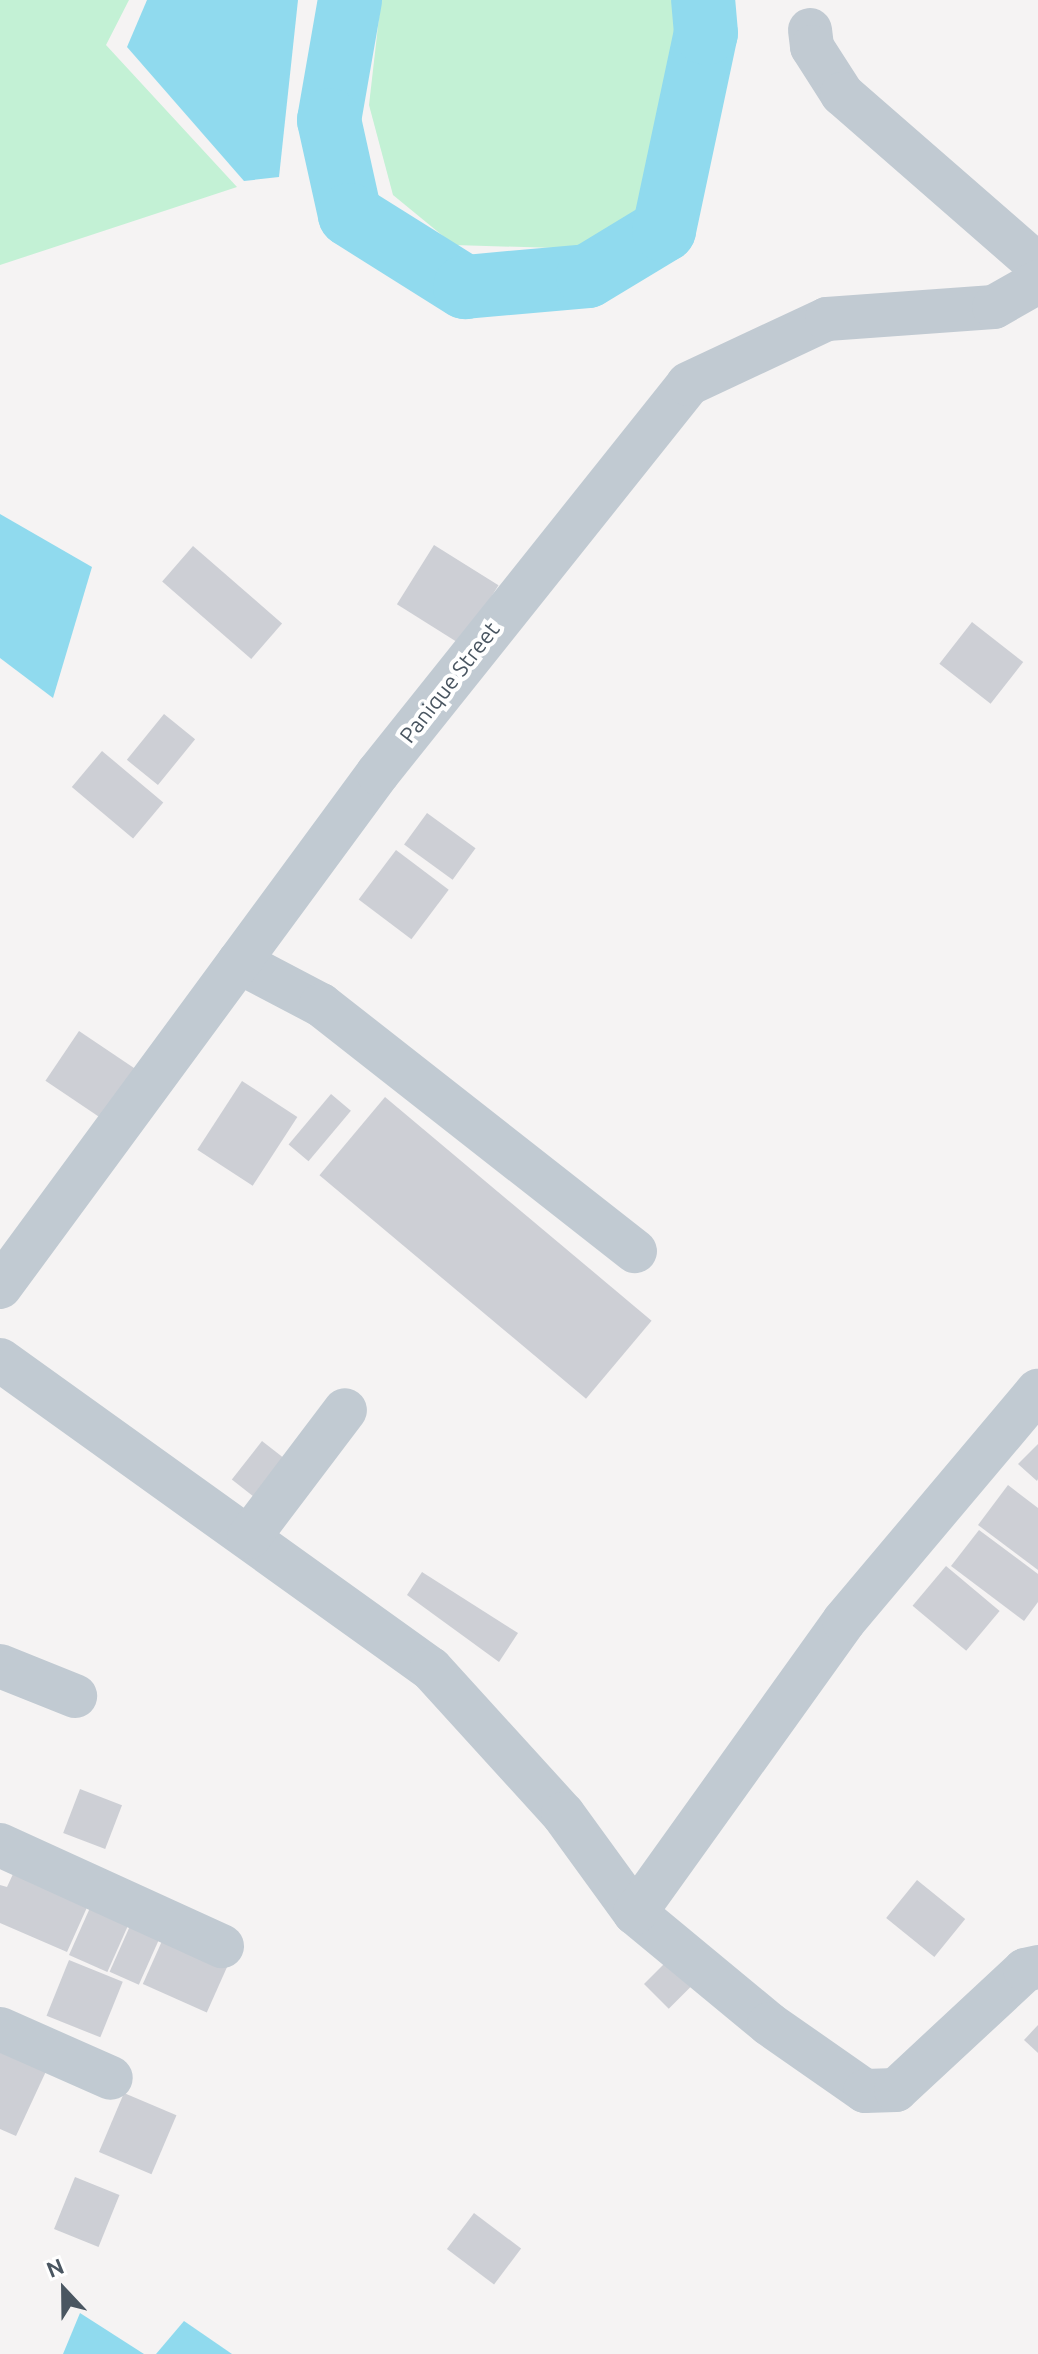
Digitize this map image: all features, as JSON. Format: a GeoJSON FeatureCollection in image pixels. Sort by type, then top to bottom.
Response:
{"type":"FeatureCollection","features":[{"type":"Feature","properties":{"kind":"street"},"geometry":{"type":"LineString","coordinates":[[810,30],[812,47],[842,94],[1038,265]]}},
{"type":"Feature","properties":{"kind":"street","name":"Panique Street"},"geometry":{"type":"LineString","coordinates":[[0,1287],[378,773],[688,384],[827,319],[994,307],[1038,282]]}},
{"type":"Feature","properties":{"kind":"street"},"geometry":{"type":"LineString","coordinates":[[239,962],[321,1005],[635,1251]]}},
{"type":"Feature","properties":{"kind":"street"},"geometry":{"type":"LineString","coordinates":[[0,1360],[431,1669],[563,1814],[635,1913],[769,2024],[879,2094],[896,2090],[1025,1970],[1038,1967]]}},
{"type":"Feature","properties":{"kind":"street"},"geometry":{"type":"LineString","coordinates":[[635,1913],[844,1621],[1038,1391]]}},
{"type":"Feature","properties":{"kind":"street"},"geometry":{"type":"LineString","coordinates":[[249,1537],[345,1410]]}},
{"type":"Feature","properties":{"kind":"street"},"geometry":{"type":"LineString","coordinates":[[0,1666],[75,1696]]}},
{"type":"Feature","properties":{"kind":"street"},"geometry":{"type":"LineString","coordinates":[[0,1845],[222,1946]]}},
{"type":"Feature","properties":{"kind":"street"},"geometry":{"type":"LineString","coordinates":[[0,2029],[111,2078]]}},
{"type":"Feature","properties":{"kind":"green space"},"geometry":{"type":"Polygon","coordinates":[[[0,0],[129,0],[106,45],[237,187],[0,265],[0,0]]]}},
{"type":"Feature","properties":{"kind":"green space"},"geometry":{"type":"Polygon","coordinates":[[[381,0],[689,0],[652,206],[590,249],[454,245],[393,195],[369,105],[381,0]]]}},
{"type":"Feature","properties":{"kind":"water"},"geometry":{"type":"Polygon","coordinates":[[[147,0],[298,0],[279,177],[244,181],[127,47],[147,0]]]}},
{"type":"Feature","properties":{"kind":"water"},"geometry":{"type":"Polygon","coordinates":[[[0,514],[92,567],[53,698],[0,658],[0,514]]]}},
{"type":"Feature","properties":{"kind":"water"},"geometry":{"type":"Polygon","coordinates":[[[80,2313],[144,2354],[63,2354],[80,2313]]]}},
{"type":"Feature","properties":{"kind":"water"},"geometry":{"type":"Polygon","coordinates":[[[184,2321],[232,2354],[156,2354],[184,2321]]]}},
{"type":"Feature","properties":{"kind":"building"},"geometry":{"type":"Polygon","coordinates":[[[434,545],[498,585],[461,645],[397,604],[434,545]]]}},
{"type":"Feature","properties":{"kind":"building"},"geometry":{"type":"Polygon","coordinates":[[[193,546],[282,623],[251,659],[162,581],[193,546]]]}},
{"type":"Feature","properties":{"kind":"building"},"geometry":{"type":"Polygon","coordinates":[[[972,622],[1023,662],[991,704],[939,664],[972,622]]]}},
{"type":"Feature","properties":{"kind":"building"},"geometry":{"type":"Polygon","coordinates":[[[164,714],[195,739],[158,785],[127,760],[164,714]]]}},
{"type":"Feature","properties":{"kind":"building"},"geometry":{"type":"Polygon","coordinates":[[[102,751],[163,802],[133,838],[72,787],[102,751]]]}},
{"type":"Feature","properties":{"kind":"building"},"geometry":{"type":"Polygon","coordinates":[[[427,813],[476,848],[453,880],[404,845],[427,813]]]}},
{"type":"Feature","properties":{"kind":"building"},"geometry":{"type":"Polygon","coordinates":[[[396,850],[449,890],[411,939],[359,900],[396,850]]]}},
{"type":"Feature","properties":{"kind":"building"},"geometry":{"type":"Polygon","coordinates":[[[79,1031],[136,1070],[103,1119],[45,1081],[79,1031]]]}},
{"type":"Feature","properties":{"kind":"building"},"geometry":{"type":"Polygon","coordinates":[[[242,1081],[297,1117],[253,1186],[197,1150],[242,1081]]]}},
{"type":"Feature","properties":{"kind":"building"},"geometry":{"type":"Polygon","coordinates":[[[331,1094],[351,1111],[308,1161],[289,1145],[331,1094]]]}},
{"type":"Feature","properties":{"kind":"building"},"geometry":{"type":"Polygon","coordinates":[[[385,1097],[652,1321],[586,1399],[319,1175],[385,1097]]]}},
{"type":"Feature","properties":{"kind":"building"},"geometry":{"type":"Polygon","coordinates":[[[262,1441],[294,1466],[264,1505],[232,1480],[262,1441]]]}},
{"type":"Feature","properties":{"kind":"building"},"geometry":{"type":"Polygon","coordinates":[[[1038,1444],[1038,1479],[1037,1481],[1018,1464],[1038,1444]]]}},
{"type":"Feature","properties":{"kind":"building"},"geometry":{"type":"Polygon","coordinates":[[[1008,1485],[1038,1508],[1038,1570],[978,1525],[1008,1485]]]}},
{"type":"Feature","properties":{"kind":"building"},"geometry":{"type":"Polygon","coordinates":[[[979,1530],[1038,1574],[1038,1602],[1024,1621],[951,1566],[979,1530]]]}},
{"type":"Feature","properties":{"kind":"building"},"geometry":{"type":"Polygon","coordinates":[[[946,1566],[1000,1611],[966,1651],[913,1606],[946,1566]]]}},
{"type":"Feature","properties":{"kind":"building"},"geometry":{"type":"Polygon","coordinates":[[[422,1572],[518,1633],[499,1662],[407,1595],[422,1572]]]}},
{"type":"Feature","properties":{"kind":"building"},"geometry":{"type":"Polygon","coordinates":[[[80,1789],[122,1805],[105,1849],[63,1833],[80,1789]]]}},
{"type":"Feature","properties":{"kind":"building"},"geometry":{"type":"Polygon","coordinates":[[[19,1861],[93,1894],[67,1952],[0,1923],[0,1885],[7,1887],[19,1861]]]}},
{"type":"Feature","properties":{"kind":"building"},"geometry":{"type":"Polygon","coordinates":[[[917,1880],[965,1919],[934,1957],[886,1918],[917,1880]]]}},
{"type":"Feature","properties":{"kind":"building"},"geometry":{"type":"Polygon","coordinates":[[[93,1901],[131,1918],[107,1972],[69,1955],[93,1901]]]}},
{"type":"Feature","properties":{"kind":"building"},"geometry":{"type":"Polygon","coordinates":[[[134,1917],[163,1930],[139,1985],[110,1972],[134,1917]]]}},
{"type":"Feature","properties":{"kind":"building"},"geometry":{"type":"Polygon","coordinates":[[[166,1932],[230,1960],[207,2013],[143,1984],[166,1932]]]}},
{"type":"Feature","properties":{"kind":"building"},"geometry":{"type":"Polygon","coordinates":[[[673,1955],[698,1980],[669,2009],[644,1984],[673,1955]]]}},
{"type":"Feature","properties":{"kind":"building"},"geometry":{"type":"Polygon","coordinates":[[[69,1960],[123,1982],[100,2037],[47,2016],[69,1960]]]}},
{"type":"Feature","properties":{"kind":"building"},"geometry":{"type":"Polygon","coordinates":[[[1038,2025],[1038,2053],[1024,2040],[1038,2025]]]}},
{"type":"Feature","properties":{"kind":"building"},"geometry":{"type":"Polygon","coordinates":[[[0,2046],[48,2067],[16,2136],[0,2129],[0,2046]]]}},
{"type":"Feature","properties":{"kind":"building"},"geometry":{"type":"Polygon","coordinates":[[[124,2093],[176,2115],[151,2174],[99,2152],[124,2093]]]}},
{"type":"Feature","properties":{"kind":"building"},"geometry":{"type":"Polygon","coordinates":[[[75,2177],[120,2195],[99,2247],[54,2229],[75,2177]]]}},
{"type":"Feature","properties":{"kind":"building"},"geometry":{"type":"Polygon","coordinates":[[[474,2213],[521,2249],[494,2284],[447,2249],[474,2213]]]}},
{"type":"Feature","properties":{"kind":"waterway"},"geometry":{"type":"LineString","coordinates":[[350,0],[329,120],[350,215],[465,287],[588,276],[664,230],[706,33],[703,0]]}}]}
